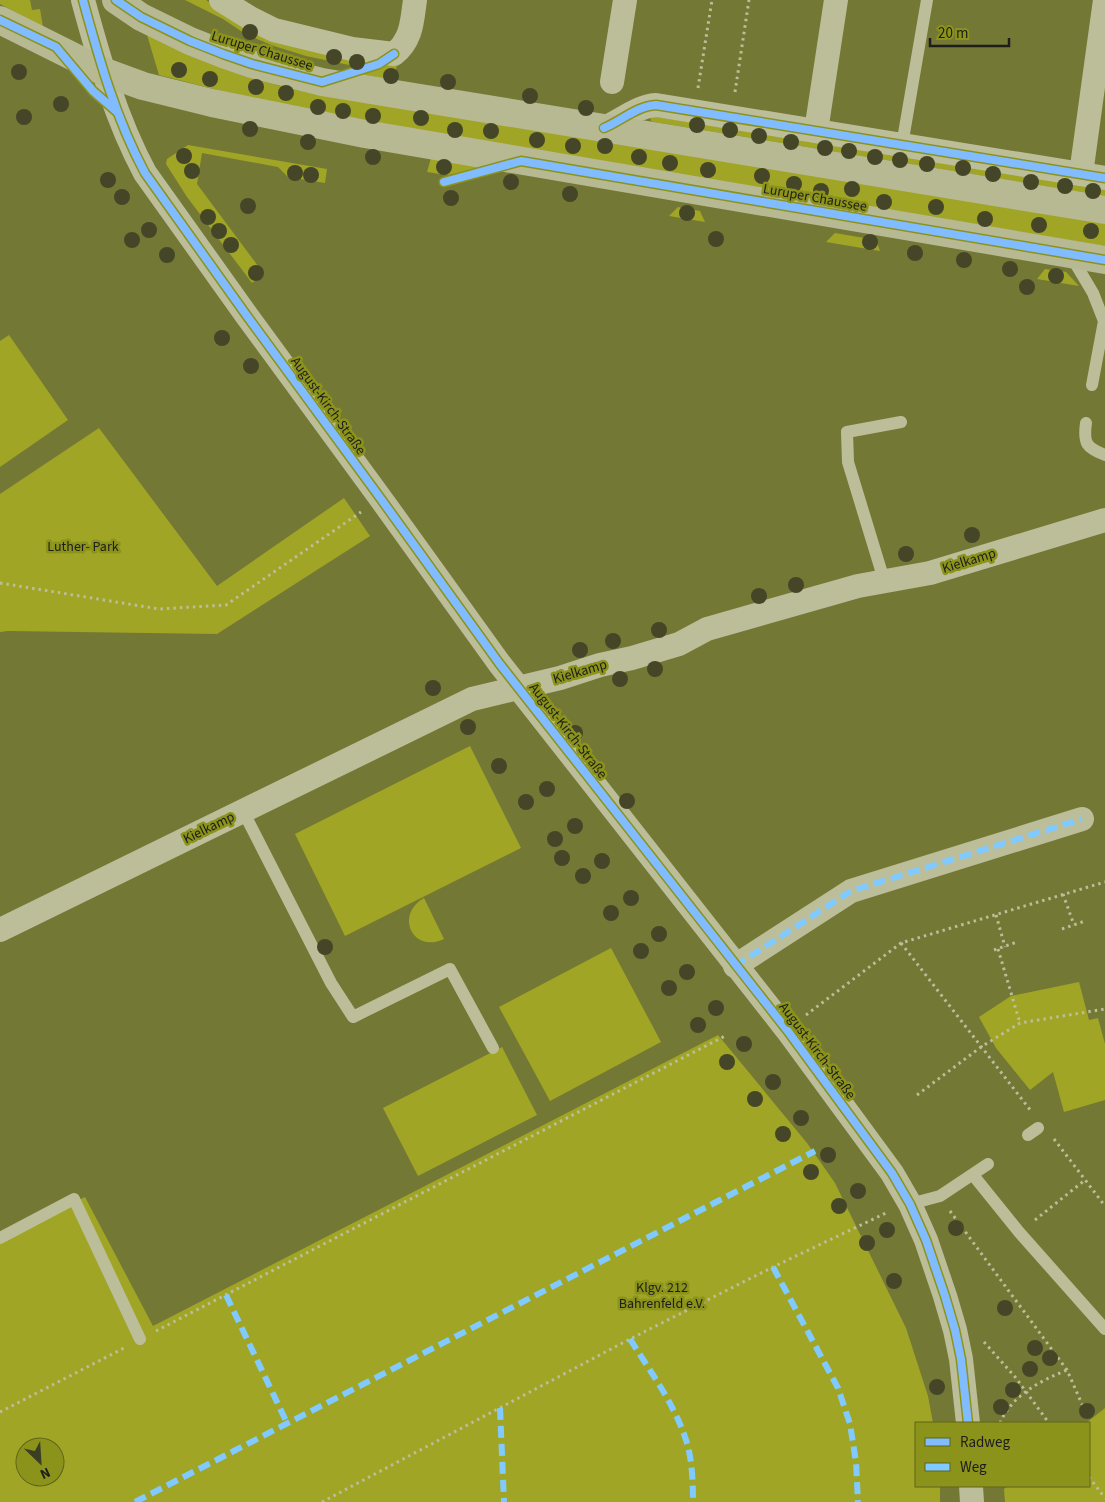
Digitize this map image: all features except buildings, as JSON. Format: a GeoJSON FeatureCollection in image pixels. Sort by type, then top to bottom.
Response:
{"type":"FeatureCollection","features":[{"type":"Feature","properties":{"kind":"main road","name":"Luruper Chaussee"},"geometry":{"type":"LineString","coordinates":[[116,0],[140,17],[224,54],[252,64],[322,82],[1105,210]]}},
{"type":"Feature","properties":{"kind":"main road","name":"Luruper Chaussee"},"geometry":{"type":"LineString","coordinates":[[0,20],[102,71],[143,86],[175,94],[365,134],[1105,260]]}},
{"type":"Feature","properties":{"kind":"street","name":"August-Kirch-Straße"},"geometry":{"type":"LineString","coordinates":[[83,0],[102,71],[134,154],[145,173],[246,316],[518,688],[787,1030],[888,1166],[899,1208],[936,1266],[955,1330],[961,1359],[968,1422]]}},
{"type":"Feature","properties":{"kind":"street","name":"Luruper Chaussee"},"geometry":{"type":"LineString","coordinates":[[221,0],[274,30],[352,49],[394,54],[404,45],[410,32],[415,0]]}},
{"type":"Feature","properties":{"kind":"street"},"geometry":{"type":"LineString","coordinates":[[612,82],[625,0]]}},
{"type":"Feature","properties":{"kind":"street"},"geometry":{"type":"LineString","coordinates":[[816,131],[836,0]]}},
{"type":"Feature","properties":{"kind":"street"},"geometry":{"type":"LineString","coordinates":[[1082,174],[1105,0]]}},
{"type":"Feature","properties":{"kind":"street"},"geometry":{"type":"LineString","coordinates":[[604,128],[650,105],[656,105],[1105,178]]}},
{"type":"Feature","properties":{"kind":"street","name":"Kielkamp"},"geometry":{"type":"LineString","coordinates":[[0,930],[472,699],[679,644],[707,629],[884,580],[930,573],[1105,520]]}},
{"type":"Feature","properties":{"kind":"street"},"geometry":{"type":"LineString","coordinates":[[735,966],[851,891],[1082,819]]}},
{"type":"Feature","properties":{"kind":"street"},"geometry":{"type":"LineString","coordinates":[[971,1487],[972,1502]]}},
{"type":"Feature","properties":{"kind":"lane"},"geometry":{"type":"LineString","coordinates":[[902,145],[927,0]]}},
{"type":"Feature","properties":{"kind":"lane"},"geometry":{"type":"LineString","coordinates":[[1070,254],[1094,293],[1104,321],[1100,366],[1092,385]]}},
{"type":"Feature","properties":{"kind":"lane"},"geometry":{"type":"LineString","coordinates":[[884,580],[848,462],[847,432],[901,422]]}},
{"type":"Feature","properties":{"kind":"lane"},"geometry":{"type":"LineString","coordinates":[[1086,423],[1084,434],[1086,443],[1091,450],[1105,455]]}},
{"type":"Feature","properties":{"kind":"lane"},"geometry":{"type":"LineString","coordinates":[[243,812],[330,983],[353,1017],[450,969],[492,1048]]}},
{"type":"Feature","properties":{"kind":"lane"},"geometry":{"type":"LineString","coordinates":[[899,1208],[940,1196],[988,1164]]}},
{"type":"Feature","properties":{"kind":"lane"},"geometry":{"type":"LineString","coordinates":[[973,1175],[1019,1232],[1105,1329]]}},
{"type":"Feature","properties":{"kind":"lane"},"geometry":{"type":"LineString","coordinates":[[0,1238],[74,1200],[140,1339]]}},
{"type":"Feature","properties":{"kind":"path"},"geometry":{"type":"LineString","coordinates":[[695,111],[712,0]]}},
{"type":"Feature","properties":{"kind":"path"},"geometry":{"type":"LineString","coordinates":[[731,117],[749,0]]}},
{"type":"Feature","properties":{"kind":"path"},"geometry":{"type":"LineString","coordinates":[[0,583],[159,608],[226,605],[365,510]]}},
{"type":"Feature","properties":{"kind":"path"},"geometry":{"type":"LineString","coordinates":[[787,1030],[901,943],[1105,882]]}},
{"type":"Feature","properties":{"kind":"path"},"geometry":{"type":"LineString","coordinates":[[1063,894],[1074,925]]}},
{"type":"Feature","properties":{"kind":"path"},"geometry":{"type":"LineString","coordinates":[[996,915],[1005,947]]}},
{"type":"Feature","properties":{"kind":"path"},"geometry":{"type":"LineString","coordinates":[[1062,929],[1085,922]]}},
{"type":"Feature","properties":{"kind":"path"},"geometry":{"type":"LineString","coordinates":[[1016,942],[996,950],[1020,1023]]}},
{"type":"Feature","properties":{"kind":"path"},"geometry":{"type":"LineString","coordinates":[[901,943],[981,1047],[1038,1128],[1085,1180],[1105,1206]]}},
{"type":"Feature","properties":{"kind":"path"},"geometry":{"type":"LineString","coordinates":[[917,1096],[981,1047],[1020,1023],[1105,1009]]}},
{"type":"Feature","properties":{"kind":"path"},"geometry":{"type":"LineString","coordinates":[[0,1412],[725,1036]]}},
{"type":"Feature","properties":{"kind":"path"},"geometry":{"type":"LineString","coordinates":[[1019,1232],[1085,1180]]}},
{"type":"Feature","properties":{"kind":"path"},"geometry":{"type":"LineString","coordinates":[[940,1196],[1067,1370],[1085,1411],[1087,1422]]}},
{"type":"Feature","properties":{"kind":"path"},"geometry":{"type":"LineString","coordinates":[[322,1502],[773,1266],[899,1208]]}},
{"type":"Feature","properties":{"kind":"path"},"geometry":{"type":"LineString","coordinates":[[983,1341],[1048,1422]]}},
{"type":"Feature","properties":{"kind":"path"},"geometry":{"type":"LineString","coordinates":[[1000,1422],[1003,1416],[1025,1391],[1067,1370]]}},
{"type":"Feature","properties":{"kind":"path"},"geometry":{"type":"LineString","coordinates":[[1090,1478],[1105,1498]]}},
{"type":"Feature","properties":{"kind":"green space"},"geometry":{"type":"Polygon","coordinates":[[[0,0],[30,0],[32,10],[40,9],[43,27],[0,4],[0,0]]]}},
{"type":"Feature","properties":{"kind":"green space"},"geometry":{"type":"Polygon","coordinates":[[[185,0],[206,0],[237,20],[373,63],[349,65],[306,56],[274,46],[247,35],[223,19],[185,0]]]}},
{"type":"Feature","properties":{"kind":"green space"},"geometry":{"type":"Polygon","coordinates":[[[147,35],[249,77],[280,86],[336,97],[1105,223],[1105,246],[522,149],[257,100],[159,75],[147,35]]]}},
{"type":"Feature","properties":{"kind":"green space"},"geometry":{"type":"Polygon","coordinates":[[[389,64],[397,64],[394,80],[359,74],[359,72],[389,64]]]}},
{"type":"Feature","properties":{"kind":"green space"},"geometry":{"type":"Polygon","coordinates":[[[650,116],[1105,186],[1105,196],[654,122],[651,121],[650,116]]]}},
{"type":"Feature","properties":{"kind":"green space"},"geometry":{"type":"Polygon","coordinates":[[[188,145],[327,169],[325,183],[288,177],[278,167],[202,153],[197,184],[264,274],[252,283],[187,197],[166,164],[167,159],[188,145]]]}},
{"type":"Feature","properties":{"kind":"green space"},"geometry":{"type":"Polygon","coordinates":[[[431,158],[480,167],[479,170],[447,175],[427,172],[431,158]]]}},
{"type":"Feature","properties":{"kind":"green space"},"geometry":{"type":"Polygon","coordinates":[[[678,207],[700,211],[705,222],[669,216],[678,207]]]}},
{"type":"Feature","properties":{"kind":"green space"},"geometry":{"type":"Polygon","coordinates":[[[835,233],[876,240],[880,251],[826,242],[835,233]]]}},
{"type":"Feature","properties":{"kind":"green space"},"geometry":{"type":"Polygon","coordinates":[[[1045,269],[1066,272],[1079,286],[1037,279],[1045,269]]]}},
{"type":"Feature","properties":{"kind":"green space"},"geometry":{"type":"Polygon","coordinates":[[[9,335],[68,420],[0,467],[0,341],[9,335]]]}},
{"type":"Feature","properties":{"kind":"green space","name":"Luther- Park"},"geometry":{"type":"Polygon","coordinates":[[[99,428],[217,586],[344,498],[370,536],[217,634],[0,632],[0,494],[99,428]]]}},
{"type":"Feature","properties":{"kind":"green space"},"geometry":{"type":"Polygon","coordinates":[[[470,746],[521,848],[345,936],[295,834],[470,746]]]}},
{"type":"Feature","properties":{"kind":"green space"},"geometry":{"type":"Polygon","coordinates":[[[424,898],[444,939],[433,942],[424,941],[416,937],[411,930],[410,914],[415,905],[424,898]]]}},
{"type":"Feature","properties":{"kind":"green space"},"geometry":{"type":"Polygon","coordinates":[[[611,948],[661,1042],[550,1101],[499,1007],[611,948]]]}},
{"type":"Feature","properties":{"kind":"green space"},"geometry":{"type":"Polygon","coordinates":[[[1079,982],[1089,1020],[1098,1018],[1105,1044],[1105,1100],[1064,1112],[1053,1072],[1030,1090],[996,1048],[979,1017],[1011,996],[1079,982]]]}},
{"type":"Feature","properties":{"kind":"green space","name":"Klgv. 212 Bahrenfeld e.V."},"geometry":{"type":"Polygon","coordinates":[[[718,1035],[807,1143],[835,1183],[906,1328],[928,1396],[933,1422],[915,1422],[915,1487],[940,1487],[940,1502],[0,1502],[0,1238],[85,1197],[153,1326],[718,1035]]]}},
{"type":"Feature","properties":{"kind":"green space"},"geometry":{"type":"Polygon","coordinates":[[[502,1047],[537,1115],[418,1176],[383,1108],[502,1047]]]}},
{"type":"Feature","properties":{"kind":"green space"},"geometry":{"type":"Polygon","coordinates":[[[1105,1408],[1105,1502],[1005,1502],[1004,1489],[1007,1487],[1090,1487],[1090,1422],[1087,1422],[1105,1408]]]}},
{"type":"Feature","properties":{"kind":"marked path"},"geometry":{"type":"LineString","coordinates":[[735,966],[851,891],[1082,819]]}},
{"type":"Feature","properties":{"kind":"marked path"},"geometry":{"type":"LineString","coordinates":[[135,1502],[815,1151]]}},
{"type":"Feature","properties":{"kind":"marked path"},"geometry":{"type":"LineString","coordinates":[[773,1267],[838,1388],[850,1424],[856,1462],[858,1502]]}},
{"type":"Feature","properties":{"kind":"marked path"},"geometry":{"type":"LineString","coordinates":[[226,1295],[287,1423]]}},
{"type":"Feature","properties":{"kind":"marked path"},"geometry":{"type":"LineString","coordinates":[[630,1339],[660,1387],[680,1424],[691,1460],[693,1502]]}},
{"type":"Feature","properties":{"kind":"marked path"},"geometry":{"type":"LineString","coordinates":[[500,1408],[504,1502]]}},
{"type":"Feature","properties":{"kind":"cycle path"},"geometry":{"type":"LineString","coordinates":[[83,0],[117,110],[145,173],[499,663],[787,1030],[892,1173],[910,1204],[926,1240],[945,1296],[961,1359],[968,1422]]}},
{"type":"Feature","properties":{"kind":"cycle path"},"geometry":{"type":"LineString","coordinates":[[116,0],[141,17],[190,41],[252,64],[322,82],[379,64],[394,54]]}},
{"type":"Feature","properties":{"kind":"cycle path"},"geometry":{"type":"LineString","coordinates":[[0,20],[56,47],[93,91],[116,111]]}},
{"type":"Feature","properties":{"kind":"cycle path"},"geometry":{"type":"LineString","coordinates":[[604,128],[642,108],[656,105],[1105,178]]}},
{"type":"Feature","properties":{"kind":"cycle path"},"geometry":{"type":"LineString","coordinates":[[444,182],[521,161],[1105,260]]}}]}
